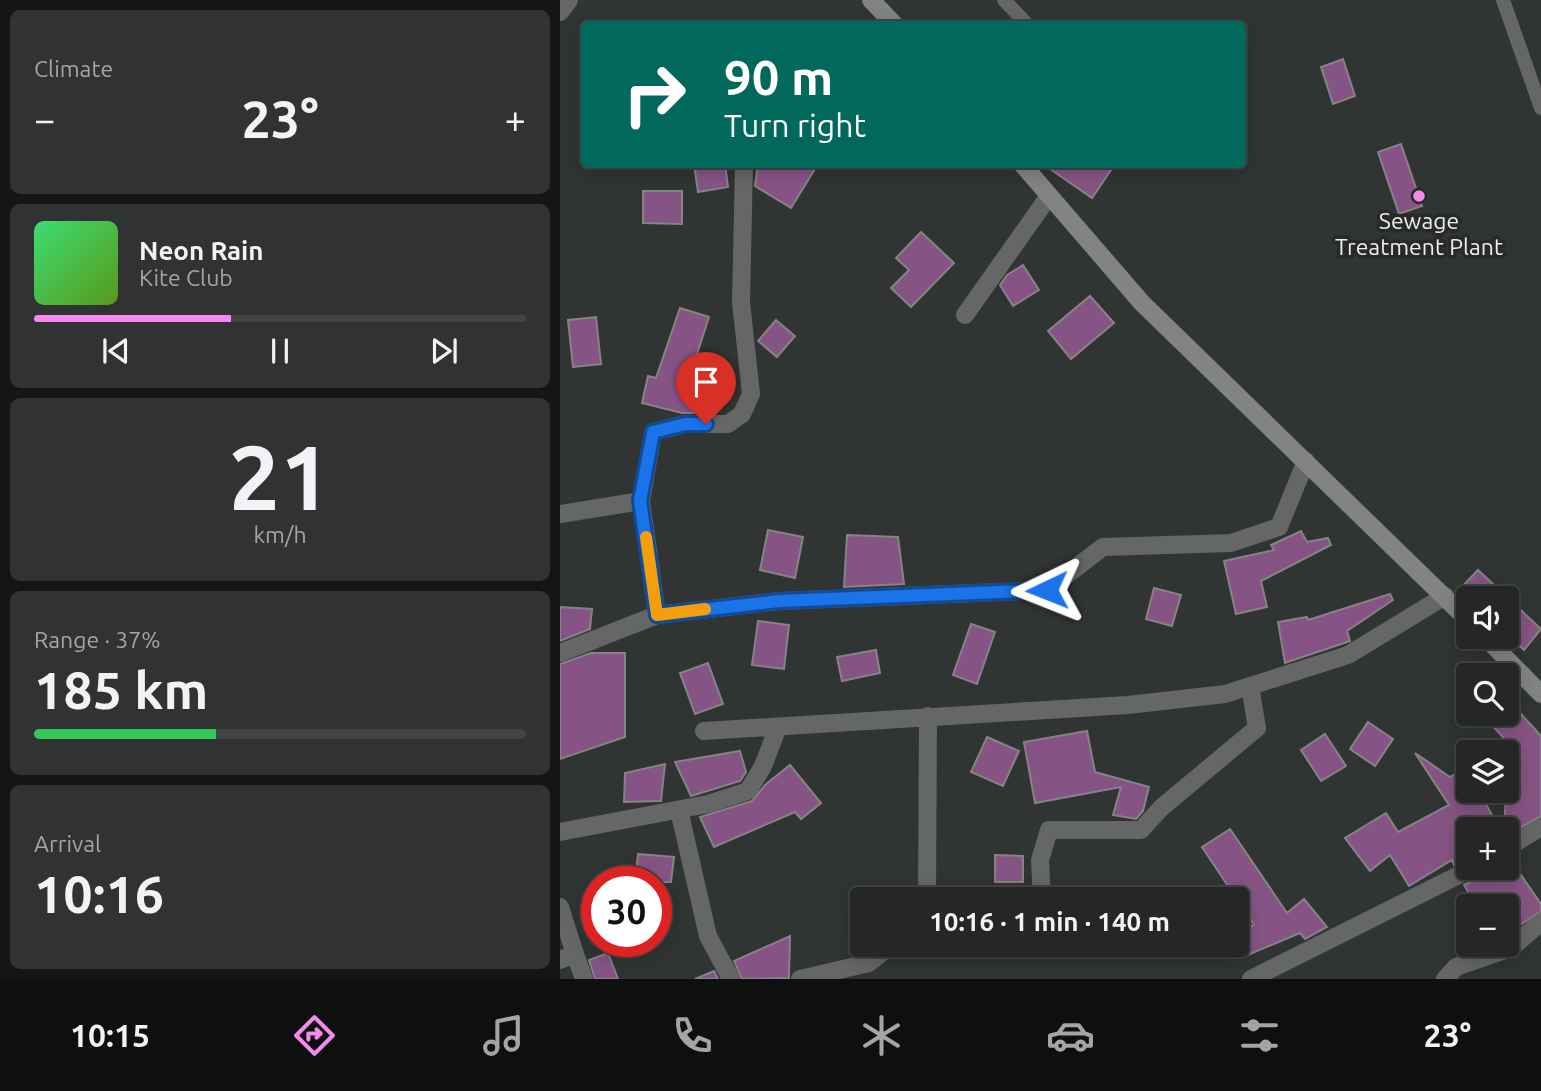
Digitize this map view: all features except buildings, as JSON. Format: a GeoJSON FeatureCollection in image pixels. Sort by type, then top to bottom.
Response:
{"type":"FeatureCollection","features":[{"type":"Feature","properties":{"kind":"street"},"geometry":{"type":"LineString","coordinates":[[560,12],[569,0]]}},
{"type":"Feature","properties":{"kind":"street"},"geometry":{"type":"LineString","coordinates":[[872,0],[891,21]]}},
{"type":"Feature","properties":{"kind":"street"},"geometry":{"type":"LineString","coordinates":[[657,615],[640,501],[653,432],[685,424],[728,424],[742,414],[751,394],[741,302],[744,168]]}},
{"type":"Feature","properties":{"kind":"street"},"geometry":{"type":"LineString","coordinates":[[1024,168],[1142,303],[1456,607]]}},
{"type":"Feature","properties":{"kind":"street"},"geometry":{"type":"LineString","coordinates":[[965,315],[1049,196]]}},
{"type":"Feature","properties":{"kind":"street"},"geometry":{"type":"LineString","coordinates":[[560,653],[657,615],[779,601],[1047,590],[1103,547],[1231,544],[1279,527],[1306,461]]}},
{"type":"Feature","properties":{"kind":"street"},"geometry":{"type":"LineString","coordinates":[[560,514],[640,501]]}},
{"type":"Feature","properties":{"kind":"street"},"geometry":{"type":"LineString","coordinates":[[704,731],[1129,705],[1225,694],[1348,655],[1445,596]]}},
{"type":"Feature","properties":{"kind":"street"},"geometry":{"type":"LineString","coordinates":[[1497,649],[1541,694]]}},
{"type":"Feature","properties":{"kind":"street"},"geometry":{"type":"LineString","coordinates":[[1041,887],[1040,860],[1049,830],[1141,830],[1161,808],[1257,728],[1250,686]]}},
{"type":"Feature","properties":{"kind":"street"},"geometry":{"type":"LineString","coordinates":[[927,887],[928,716]]}},
{"type":"Feature","properties":{"kind":"street"},"geometry":{"type":"LineString","coordinates":[[560,832],[679,810],[748,791],[763,766],[778,727]]}},
{"type":"Feature","properties":{"kind":"street"},"geometry":{"type":"LineString","coordinates":[[679,810],[708,936],[731,979]]}},
{"type":"Feature","properties":{"kind":"street"},"geometry":{"type":"LineString","coordinates":[[1519,841],[1541,827]]}},
{"type":"Feature","properties":{"kind":"street"},"geometry":{"type":"LineString","coordinates":[[1251,979],[1456,876]]}},
{"type":"Feature","properties":{"kind":"street"},"geometry":{"type":"LineString","coordinates":[[560,907],[568,957],[584,979]]}},
{"type":"Feature","properties":{"kind":"street"},"geometry":{"type":"LineString","coordinates":[[1445,979],[1456,967],[1511,948],[1541,922]]}},
{"type":"Feature","properties":{"kind":"street"},"geometry":{"type":"LineString","coordinates":[[800,979],[849,973],[876,957]]}},
{"type":"Feature","properties":{"kind":"lane"},"geometry":{"type":"LineString","coordinates":[[1004,0],[1024,21]]}},
{"type":"Feature","properties":{"kind":"lane"},"geometry":{"type":"LineString","coordinates":[[1503,0],[1541,108]]}},
{"type":"Feature","properties":{"kind":"slow traffic"},"geometry":{"type":"LineString","coordinates":[[646,537],[657,615],[705,609]]}},
{"type":"Feature","properties":{"kind":"place","name":"Sewage Treatment Plant"},"geometry":{"type":"Point","coordinates":[1419,196]}},
{"type":"Feature","properties":{"kind":"route"},"geometry":{"type":"LineString","coordinates":[[706,424],[685,424],[653,432],[640,501],[657,615],[779,601],[1047,590]]}}]}
